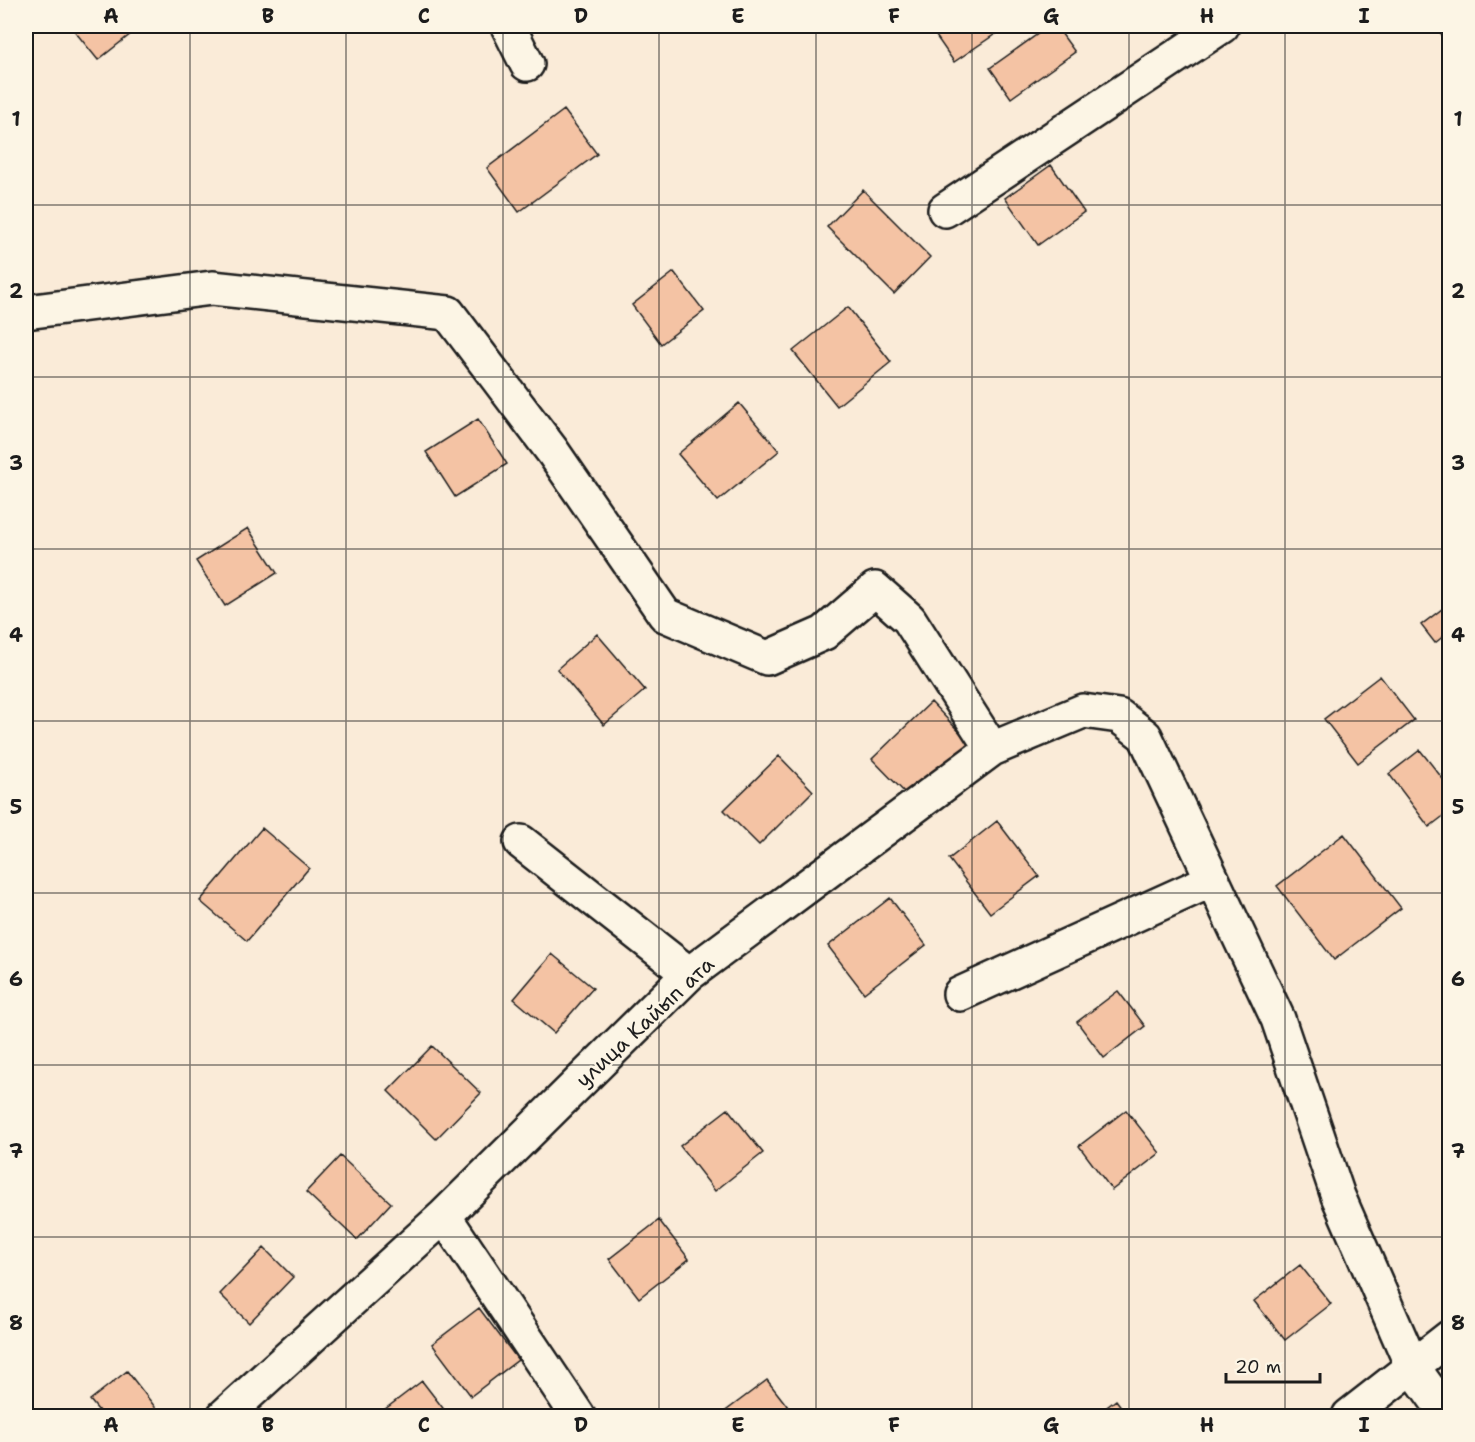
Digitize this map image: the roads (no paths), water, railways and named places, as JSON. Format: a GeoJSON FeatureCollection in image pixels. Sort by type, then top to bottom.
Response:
{"type":"FeatureCollection","features":[{"type":"Feature","properties":{"kind":"street"},"geometry":{"type":"LineString","coordinates":[[508,26],[527,64]]}},
{"type":"Feature","properties":{"kind":"street"},"geometry":{"type":"LineString","coordinates":[[945,210],[1222,26]]}},
{"type":"Feature","properties":{"kind":"street"},"geometry":{"type":"LineString","coordinates":[[26,312],[212,288],[448,313],[553,452],[665,615],[767,658],[824,633],[875,589],[909,619],[992,749]]}},
{"type":"Feature","properties":{"kind":"street","name":"улица Кайып ата"},"geometry":{"type":"LineString","coordinates":[[224,1416],[444,1216],[689,974],[992,749],[1083,711],[1119,716],[1145,736],[1212,880]]}},
{"type":"Feature","properties":{"kind":"street"},"geometry":{"type":"LineString","coordinates":[[521,842],[689,974]]}},
{"type":"Feature","properties":{"kind":"street"},"geometry":{"type":"LineString","coordinates":[[960,994],[1212,880],[1278,1019],[1338,1196],[1412,1366],[1448,1416]]}},
{"type":"Feature","properties":{"kind":"street"},"geometry":{"type":"LineString","coordinates":[[444,1216],[578,1416]]}},
{"type":"Feature","properties":{"kind":"street"},"geometry":{"type":"LineString","coordinates":[[1348,1416],[1449,1337]]}}]}
